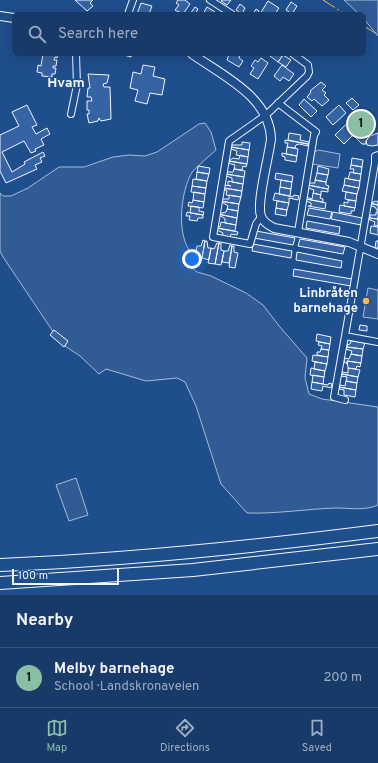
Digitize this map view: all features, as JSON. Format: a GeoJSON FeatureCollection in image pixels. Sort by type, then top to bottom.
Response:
{"type":"FeatureCollection","features":[{"type":"Feature","properties":{"kind":"highway"},"geometry":{"type":"LineString","coordinates":[[0,565],[207,550],[378,531]]}},
{"type":"Feature","properties":{"kind":"highway"},"geometry":{"type":"LineString","coordinates":[[0,583],[178,571],[378,548]]}},
{"type":"Feature","properties":{"kind":"street"},"geometry":{"type":"LineString","coordinates":[[129,12],[133,0]]}},
{"type":"Feature","properties":{"kind":"street"},"geometry":{"type":"LineString","coordinates":[[210,0],[229,12]]}},
{"type":"Feature","properties":{"kind":"street"},"geometry":{"type":"LineString","coordinates":[[0,16],[12,18]]}},
{"type":"Feature","properties":{"kind":"street"},"geometry":{"type":"LineString","coordinates":[[71,114],[76,85],[76,56]]}},
{"type":"Feature","properties":{"kind":"street"},"geometry":{"type":"LineString","coordinates":[[195,56],[253,97],[266,115],[271,130],[271,139],[260,205],[261,217],[268,225],[349,242],[378,254]]}},
{"type":"Feature","properties":{"kind":"street"},"geometry":{"type":"LineString","coordinates":[[261,217],[256,224],[250,244],[212,237],[229,141],[266,115],[307,76],[309,72],[308,65],[295,56]]}},
{"type":"Feature","properties":{"kind":"street"},"geometry":{"type":"LineString","coordinates":[[278,102],[316,132],[314,136],[298,232]]}},
{"type":"Feature","properties":{"kind":"street"},"geometry":{"type":"LineString","coordinates":[[345,400],[334,396],[361,248],[375,156],[378,154]]}},
{"type":"Feature","properties":{"kind":"street"},"geometry":{"type":"LineString","coordinates":[[345,336],[378,342]]}},
{"type":"Feature","properties":{"kind":"shaded area"},"geometry":{"type":"Polygon","coordinates":[[[344,0],[378,0],[378,36],[366,21],[366,12],[357,12],[344,0]]]}},
{"type":"Feature","properties":{"kind":"shaded area"},"geometry":{"type":"Polygon","coordinates":[[[205,123],[211,132],[216,150],[193,171],[188,179],[182,203],[182,229],[185,241],[190,251],[197,257],[192,262],[192,268],[197,272],[211,276],[246,293],[263,305],[307,358],[305,378],[309,394],[322,399],[378,407],[378,505],[363,509],[336,508],[269,513],[247,513],[221,484],[196,406],[185,382],[177,378],[146,381],[106,369],[99,374],[80,356],[65,346],[54,333],[0,251],[0,193],[3,196],[11,196],[28,188],[59,167],[84,167],[113,157],[129,155],[145,156],[157,152],[199,124],[205,123]]]}},
{"type":"Feature","properties":{"kind":"shaded area"},"geometry":{"type":"Polygon","coordinates":[[[318,150],[340,154],[338,168],[312,164],[313,153],[318,150]]]}},
{"type":"Feature","properties":{"kind":"shaded area"},"geometry":{"type":"Polygon","coordinates":[[[368,288],[378,290],[378,319],[363,317],[368,288]]]}},
{"type":"Feature","properties":{"kind":"shaded area"},"geometry":{"type":"Polygon","coordinates":[[[76,478],[88,515],[69,521],[56,485],[76,478]]]}},
{"type":"Feature","properties":{"kind":"building"},"geometry":{"type":"Polygon","coordinates":[[[75,0],[93,0],[90,3],[93,6],[87,11],[75,0]]]}},
{"type":"Feature","properties":{"kind":"building"},"geometry":{"type":"Polygon","coordinates":[[[178,0],[185,0],[190,4],[184,12],[179,12],[175,10],[179,5],[176,3],[178,0]]]}},
{"type":"Feature","properties":{"kind":"building"},"geometry":{"type":"Polygon","coordinates":[[[231,0],[227,5],[221,1],[231,0]]]}},
{"type":"Feature","properties":{"kind":"building"},"geometry":{"type":"Polygon","coordinates":[[[268,1],[279,8],[276,12],[261,12],[268,1]]]}},
{"type":"Feature","properties":{"kind":"building"},"geometry":{"type":"Polygon","coordinates":[[[291,2],[297,6],[293,12],[286,10],[291,2]]]}},
{"type":"Feature","properties":{"kind":"building"},"geometry":{"type":"Polygon","coordinates":[[[141,3],[152,6],[150,12],[138,12],[141,3]]]}},
{"type":"Feature","properties":{"kind":"building"},"geometry":{"type":"Polygon","coordinates":[[[240,4],[245,8],[243,12],[236,10],[240,4]]]}},
{"type":"Feature","properties":{"kind":"building"},"geometry":{"type":"Polygon","coordinates":[[[195,7],[198,9],[196,12],[191,12],[195,7]]]}},
{"type":"Feature","properties":{"kind":"building"},"geometry":{"type":"Polygon","coordinates":[[[207,7],[215,12],[204,12],[207,7]]]}},
{"type":"Feature","properties":{"kind":"building"},"geometry":{"type":"Polygon","coordinates":[[[43,56],[58,56],[57,58],[55,57],[54,60],[57,60],[56,66],[53,66],[53,68],[56,68],[55,74],[52,74],[52,77],[42,76],[42,73],[37,72],[38,65],[41,66],[43,56]]]}},
{"type":"Feature","properties":{"kind":"building"},"geometry":{"type":"Polygon","coordinates":[[[228,56],[240,56],[239,58],[243,61],[239,67],[227,60],[228,56]]]}},
{"type":"Feature","properties":{"kind":"building"},"geometry":{"type":"Polygon","coordinates":[[[270,56],[282,56],[278,62],[270,56]]]}},
{"type":"Feature","properties":{"kind":"building"},"geometry":{"type":"Polygon","coordinates":[[[282,56],[291,60],[286,67],[278,62],[282,56]]]}},
{"type":"Feature","properties":{"kind":"building"},"geometry":{"type":"Polygon","coordinates":[[[261,58],[268,63],[258,79],[250,74],[254,68],[251,66],[255,60],[258,62],[261,58]]]}},
{"type":"Feature","properties":{"kind":"building"},"geometry":{"type":"Polygon","coordinates":[[[143,65],[155,67],[153,76],[165,79],[162,95],[150,93],[147,104],[135,101],[138,90],[130,88],[133,72],[141,74],[143,65]]]}},
{"type":"Feature","properties":{"kind":"building"},"geometry":{"type":"Polygon","coordinates":[[[282,65],[294,74],[289,81],[283,77],[280,81],[274,76],[282,65]]]}},
{"type":"Feature","properties":{"kind":"building"},"geometry":{"type":"Polygon","coordinates":[[[88,74],[109,75],[107,83],[103,84],[104,87],[110,87],[111,119],[101,121],[99,118],[98,121],[89,123],[87,101],[92,101],[91,97],[87,97],[88,88],[90,88],[88,74]]]}},
{"type":"Feature","properties":{"kind":"building"},"geometry":{"type":"Polygon","coordinates":[[[321,82],[326,86],[322,90],[326,93],[324,95],[329,100],[322,106],[314,99],[312,101],[307,97],[311,92],[310,91],[321,82]]]}},
{"type":"Feature","properties":{"kind":"building"},"geometry":{"type":"Polygon","coordinates":[[[352,98],[359,105],[353,110],[346,103],[352,98]]]}},
{"type":"Feature","properties":{"kind":"building"},"geometry":{"type":"Polygon","coordinates":[[[304,99],[317,111],[311,117],[299,105],[304,99]]]}},
{"type":"Feature","properties":{"kind":"building"},"geometry":{"type":"Polygon","coordinates":[[[27,105],[37,125],[32,127],[36,134],[47,128],[50,134],[41,139],[44,145],[35,149],[36,151],[31,153],[24,141],[2,152],[12,172],[25,164],[24,162],[43,152],[45,156],[40,158],[42,162],[35,165],[37,169],[6,183],[0,171],[0,135],[19,126],[12,112],[27,105]]]}},
{"type":"Feature","properties":{"kind":"building"},"geometry":{"type":"Polygon","coordinates":[[[339,105],[346,113],[333,125],[326,117],[339,105]]]}},
{"type":"Feature","properties":{"kind":"building"},"geometry":{"type":"Polygon","coordinates":[[[362,109],[371,118],[362,127],[370,135],[366,141],[366,144],[362,144],[353,135],[344,144],[335,135],[362,109]]]}},
{"type":"Feature","properties":{"kind":"building"},"geometry":{"type":"Polygon","coordinates":[[[289,133],[301,135],[300,140],[309,142],[308,144],[288,140],[289,133]]]}},
{"type":"Feature","properties":{"kind":"building"},"geometry":{"type":"Polygon","coordinates":[[[378,133],[378,145],[367,145],[366,141],[370,136],[378,133]]]}},
{"type":"Feature","properties":{"kind":"building"},"geometry":{"type":"Polygon","coordinates":[[[285,140],[308,144],[308,146],[299,144],[296,145],[295,148],[287,147],[288,143],[285,143],[285,140]]]}},
{"type":"Feature","properties":{"kind":"building"},"geometry":{"type":"Polygon","coordinates":[[[242,142],[250,143],[249,150],[231,147],[232,145],[242,145],[242,142]]]}},
{"type":"Feature","properties":{"kind":"building"},"geometry":{"type":"Polygon","coordinates":[[[231,147],[249,150],[248,157],[236,155],[237,151],[231,149],[231,147]]]}},
{"type":"Feature","properties":{"kind":"building"},"geometry":{"type":"Polygon","coordinates":[[[287,147],[298,149],[297,156],[286,154],[287,147]]]}},
{"type":"Feature","properties":{"kind":"building"},"geometry":{"type":"Polygon","coordinates":[[[282,153],[297,156],[296,162],[285,160],[282,153]]]}},
{"type":"Feature","properties":{"kind":"building"},"geometry":{"type":"Polygon","coordinates":[[[240,155],[248,157],[247,164],[229,161],[233,158],[239,159],[240,155]]]}},
{"type":"Feature","properties":{"kind":"building"},"geometry":{"type":"Polygon","coordinates":[[[352,158],[363,160],[362,167],[351,165],[352,158]]]}},
{"type":"Feature","properties":{"kind":"building"},"geometry":{"type":"Polygon","coordinates":[[[229,161],[247,164],[246,167],[243,166],[242,170],[234,169],[235,165],[228,163],[229,161]]]}},
{"type":"Feature","properties":{"kind":"building"},"geometry":{"type":"Polygon","coordinates":[[[351,165],[362,167],[361,174],[353,173],[354,169],[350,169],[351,165]]]}},
{"type":"Feature","properties":{"kind":"building"},"geometry":{"type":"Polygon","coordinates":[[[198,166],[210,168],[209,174],[197,172],[198,166]]]}},
{"type":"Feature","properties":{"kind":"building"},"geometry":{"type":"Polygon","coordinates":[[[318,166],[329,169],[328,175],[317,173],[318,166]]]}},
{"type":"Feature","properties":{"kind":"building"},"geometry":{"type":"Polygon","coordinates":[[[234,169],[245,171],[244,177],[226,174],[227,172],[233,172],[234,169]]]}},
{"type":"Feature","properties":{"kind":"building"},"geometry":{"type":"Polygon","coordinates":[[[197,172],[209,174],[207,181],[196,179],[197,172]]]}},
{"type":"Feature","properties":{"kind":"building"},"geometry":{"type":"Polygon","coordinates":[[[350,172],[361,174],[360,181],[348,179],[350,172]]]}},
{"type":"Feature","properties":{"kind":"building"},"geometry":{"type":"Polygon","coordinates":[[[276,173],[293,176],[292,182],[275,179],[276,173]]]}},
{"type":"Feature","properties":{"kind":"building"},"geometry":{"type":"Polygon","coordinates":[[[317,173],[328,175],[326,182],[315,180],[317,173]]]}},
{"type":"Feature","properties":{"kind":"building"},"geometry":{"type":"Polygon","coordinates":[[[226,174],[244,177],[243,184],[232,182],[232,178],[226,176],[226,174]]]}},
{"type":"Feature","properties":{"kind":"building"},"geometry":{"type":"Polygon","coordinates":[[[345,178],[360,181],[359,188],[344,185],[345,178]]]}},
{"type":"Feature","properties":{"kind":"building"},"geometry":{"type":"Polygon","coordinates":[[[193,179],[207,181],[206,188],[192,186],[193,179]]]}},
{"type":"Feature","properties":{"kind":"building"},"geometry":{"type":"Polygon","coordinates":[[[281,180],[292,182],[291,189],[280,187],[281,180]]]}},
{"type":"Feature","properties":{"kind":"building"},"geometry":{"type":"Polygon","coordinates":[[[315,180],[326,182],[326,185],[329,186],[328,189],[308,185],[309,183],[315,183],[315,180]]]}},
{"type":"Feature","properties":{"kind":"building"},"geometry":{"type":"Polygon","coordinates":[[[228,181],[243,184],[242,191],[224,188],[224,185],[231,186],[228,185],[228,181]]]}},
{"type":"Feature","properties":{"kind":"building"},"geometry":{"type":"Polygon","coordinates":[[[308,185],[328,189],[328,192],[321,191],[321,195],[313,193],[314,190],[308,188],[308,185]]]}},
{"type":"Feature","properties":{"kind":"building"},"geometry":{"type":"Polygon","coordinates":[[[344,185],[359,188],[357,194],[342,191],[344,185]]]}},
{"type":"Feature","properties":{"kind":"building"},"geometry":{"type":"Polygon","coordinates":[[[192,186],[206,188],[205,194],[191,192],[192,186]]]}},
{"type":"Feature","properties":{"kind":"building"},"geometry":{"type":"Polygon","coordinates":[[[280,187],[291,189],[290,196],[279,194],[280,187]]]}},
{"type":"Feature","properties":{"kind":"building"},"geometry":{"type":"Polygon","coordinates":[[[224,188],[242,191],[241,197],[226,195],[227,190],[224,190],[224,188]]]}},
{"type":"Feature","properties":{"kind":"building"},"geometry":{"type":"Polygon","coordinates":[[[194,192],[205,194],[204,202],[193,200],[194,192]]]}},
{"type":"Feature","properties":{"kind":"building"},"geometry":{"type":"Polygon","coordinates":[[[346,192],[357,194],[356,201],[345,199],[346,192]]]}},
{"type":"Feature","properties":{"kind":"building"},"geometry":{"type":"Polygon","coordinates":[[[275,193],[293,197],[294,195],[299,196],[298,200],[289,198],[289,203],[273,200],[275,193]]]}},
{"type":"Feature","properties":{"kind":"building"},"geometry":{"type":"Polygon","coordinates":[[[313,193],[321,195],[320,198],[323,199],[323,202],[306,199],[306,197],[312,199],[313,193]]]}},
{"type":"Feature","properties":{"kind":"building"},"geometry":{"type":"Polygon","coordinates":[[[229,195],[241,197],[239,204],[220,201],[222,199],[229,199],[229,195]]]}},
{"type":"Feature","properties":{"kind":"building"},"geometry":{"type":"Polygon","coordinates":[[[306,199],[326,203],[325,209],[308,206],[311,206],[311,203],[306,201],[306,199]]]}},
{"type":"Feature","properties":{"kind":"building"},"geometry":{"type":"Polygon","coordinates":[[[193,200],[204,202],[203,208],[188,206],[189,202],[192,203],[193,200]]]}},
{"type":"Feature","properties":{"kind":"building"},"geometry":{"type":"Polygon","coordinates":[[[348,200],[356,201],[355,208],[344,206],[344,202],[348,203],[348,200]]]}},
{"type":"Feature","properties":{"kind":"building"},"geometry":{"type":"Polygon","coordinates":[[[220,201],[239,204],[238,211],[227,209],[228,206],[220,201]]]}},
{"type":"Feature","properties":{"kind":"building"},"geometry":{"type":"Polygon","coordinates":[[[277,201],[289,203],[287,210],[276,208],[277,201]]]}},
{"type":"Feature","properties":{"kind":"building"},"geometry":{"type":"Polygon","coordinates":[[[376,201],[378,202],[378,205],[371,203],[376,201]]]}},
{"type":"Feature","properties":{"kind":"building"},"geometry":{"type":"Polygon","coordinates":[[[372,204],[378,205],[378,212],[375,207],[371,206],[372,204]]]}},
{"type":"Feature","properties":{"kind":"building"},"geometry":{"type":"Polygon","coordinates":[[[340,205],[355,208],[354,211],[351,211],[351,214],[339,212],[340,205]]]}},
{"type":"Feature","properties":{"kind":"building"},"geometry":{"type":"Polygon","coordinates":[[[191,206],[199,207],[199,211],[204,212],[203,215],[190,213],[191,206]]]}},
{"type":"Feature","properties":{"kind":"building"},"geometry":{"type":"Polygon","coordinates":[[[276,208],[287,210],[286,216],[275,214],[276,208]]]}},
{"type":"Feature","properties":{"kind":"building"},"geometry":{"type":"Polygon","coordinates":[[[309,208],[332,212],[330,219],[307,215],[309,208]]]}},
{"type":"Feature","properties":{"kind":"building"},"geometry":{"type":"Polygon","coordinates":[[[227,209],[238,211],[237,218],[218,214],[226,212],[227,209]]]}},
{"type":"Feature","properties":{"kind":"building"},"geometry":{"type":"Polygon","coordinates":[[[187,212],[203,215],[203,218],[198,218],[197,221],[189,220],[190,216],[186,216],[187,212]]]}},
{"type":"Feature","properties":{"kind":"building"},"geometry":{"type":"Polygon","coordinates":[[[333,212],[362,218],[361,225],[331,219],[333,212]]]}},
{"type":"Feature","properties":{"kind":"building"},"geometry":{"type":"Polygon","coordinates":[[[376,212],[378,212],[378,219],[370,218],[370,215],[376,215],[376,212]]]}},
{"type":"Feature","properties":{"kind":"building"},"geometry":{"type":"Polygon","coordinates":[[[218,214],[237,218],[236,225],[225,223],[225,219],[218,214]]]}},
{"type":"Feature","properties":{"kind":"building"},"geometry":{"type":"Polygon","coordinates":[[[368,219],[378,219],[378,226],[374,225],[375,222],[368,219]]]}},
{"type":"Feature","properties":{"kind":"building"},"geometry":{"type":"Polygon","coordinates":[[[307,221],[340,227],[339,234],[306,228],[307,221]]]}},
{"type":"Feature","properties":{"kind":"building"},"geometry":{"type":"Polygon","coordinates":[[[221,222],[236,225],[235,231],[217,228],[217,226],[220,227],[221,222]]]}},
{"type":"Feature","properties":{"kind":"building"},"geometry":{"type":"Polygon","coordinates":[[[371,226],[378,227],[378,235],[370,233],[371,226]]]}},
{"type":"Feature","properties":{"kind":"building"},"geometry":{"type":"Polygon","coordinates":[[[217,228],[238,232],[237,235],[231,234],[230,238],[222,236],[223,233],[217,230],[217,228]]]}},
{"type":"Feature","properties":{"kind":"building"},"geometry":{"type":"Polygon","coordinates":[[[256,231],[295,238],[293,245],[254,238],[256,231]]]}},
{"type":"Feature","properties":{"kind":"building"},"geometry":{"type":"Polygon","coordinates":[[[300,239],[345,247],[343,254],[298,246],[300,239]]]}},
{"type":"Feature","properties":{"kind":"building"},"geometry":{"type":"Polygon","coordinates":[[[203,240],[205,241],[202,258],[195,257],[197,246],[201,246],[203,240]]]}},
{"type":"Feature","properties":{"kind":"building"},"geometry":{"type":"Polygon","coordinates":[[[205,241],[207,241],[208,248],[211,248],[209,260],[202,258],[205,241]]]}},
{"type":"Feature","properties":{"kind":"building"},"geometry":{"type":"Polygon","coordinates":[[[376,241],[378,241],[378,248],[375,248],[376,241]]]}},
{"type":"Feature","properties":{"kind":"building"},"geometry":{"type":"Polygon","coordinates":[[[217,243],[219,243],[215,264],[208,263],[211,248],[214,249],[217,243]]]}},
{"type":"Feature","properties":{"kind":"building"},"geometry":{"type":"Polygon","coordinates":[[[219,243],[221,243],[221,250],[224,251],[221,265],[215,264],[219,243]]]}},
{"type":"Feature","properties":{"kind":"building"},"geometry":{"type":"Polygon","coordinates":[[[253,244],[292,251],[291,258],[252,251],[253,244]]]}},
{"type":"Feature","properties":{"kind":"building"},"geometry":{"type":"Polygon","coordinates":[[[230,245],[232,246],[229,263],[222,262],[224,251],[228,251],[230,245]]]}},
{"type":"Feature","properties":{"kind":"building"},"geometry":{"type":"Polygon","coordinates":[[[232,246],[234,246],[234,252],[238,253],[235,268],[229,267],[232,246]]]}},
{"type":"Feature","properties":{"kind":"building"},"geometry":{"type":"Polygon","coordinates":[[[297,252],[342,261],[341,268],[296,260],[297,252]]]}},
{"type":"Feature","properties":{"kind":"building"},"geometry":{"type":"Polygon","coordinates":[[[294,269],[352,279],[351,286],[293,276],[294,269]]]}},
{"type":"Feature","properties":{"kind":"building"},"geometry":{"type":"Polygon","coordinates":[[[360,325],[367,326],[367,331],[359,330],[360,325]]]}},
{"type":"Feature","properties":{"kind":"building"},"geometry":{"type":"Polygon","coordinates":[[[54,330],[68,341],[64,347],[50,335],[54,330]]]}},
{"type":"Feature","properties":{"kind":"building"},"geometry":{"type":"Polygon","coordinates":[[[317,334],[331,337],[330,344],[316,341],[317,334]]]}},
{"type":"Feature","properties":{"kind":"building"},"geometry":{"type":"Polygon","coordinates":[[[351,341],[365,343],[363,349],[347,347],[351,341]]]}},
{"type":"Feature","properties":{"kind":"building"},"geometry":{"type":"Polygon","coordinates":[[[319,342],[330,344],[329,350],[321,349],[322,346],[318,345],[319,342]]]}},
{"type":"Feature","properties":{"kind":"building"},"geometry":{"type":"Polygon","coordinates":[[[347,347],[363,349],[362,356],[351,354],[352,351],[346,349],[347,347]]]}},
{"type":"Feature","properties":{"kind":"building"},"geometry":{"type":"Polygon","coordinates":[[[321,349],[329,350],[328,357],[317,355],[317,352],[320,352],[321,349]]]}},
{"type":"Feature","properties":{"kind":"building"},"geometry":{"type":"Polygon","coordinates":[[[351,354],[362,356],[361,363],[347,361],[347,364],[344,362],[345,358],[349,359],[351,354]]]}},
{"type":"Feature","properties":{"kind":"building"},"geometry":{"type":"Polygon","coordinates":[[[313,355],[328,357],[327,364],[312,361],[313,355]]]}},
{"type":"Feature","properties":{"kind":"building"},"geometry":{"type":"Polygon","coordinates":[[[347,361],[361,363],[360,367],[357,366],[356,369],[348,368],[347,361]]]}},
{"type":"Feature","properties":{"kind":"building"},"geometry":{"type":"Polygon","coordinates":[[[315,362],[327,364],[325,371],[314,369],[315,362]]]}},
{"type":"Feature","properties":{"kind":"building"},"geometry":{"type":"Polygon","coordinates":[[[311,368],[325,371],[324,377],[310,375],[311,368]]]}},
{"type":"Feature","properties":{"kind":"building"},"geometry":{"type":"Polygon","coordinates":[[[348,368],[360,370],[358,377],[342,374],[342,372],[348,373],[348,368]]]}},
{"type":"Feature","properties":{"kind":"building"},"geometry":{"type":"Polygon","coordinates":[[[342,374],[358,377],[357,383],[346,381],[347,377],[341,376],[342,374]]]}},
{"type":"Feature","properties":{"kind":"building"},"geometry":{"type":"Polygon","coordinates":[[[313,375],[324,377],[323,384],[312,382],[313,375]]]}},
{"type":"Feature","properties":{"kind":"building"},"geometry":{"type":"Polygon","coordinates":[[[346,381],[357,383],[356,390],[339,387],[340,385],[345,386],[346,381]]]}},
{"type":"Feature","properties":{"kind":"building"},"geometry":{"type":"Polygon","coordinates":[[[312,382],[328,385],[329,383],[332,384],[331,388],[323,386],[322,391],[311,389],[312,382]]]}},
{"type":"Feature","properties":{"kind":"building"},"geometry":{"type":"Polygon","coordinates":[[[339,387],[356,390],[355,397],[344,395],[344,390],[339,389],[339,387]]]}},
{"type":"Feature","properties":{"kind":"power"},"geometry":{"type":"LineString","coordinates":[[323,0],[342,12]]}},
{"type":"Feature","properties":{"kind":"power"},"geometry":{"type":"LineString","coordinates":[[366,27],[378,35]]}},
{"type":"Feature","properties":{"kind":"place","name":"Melby barnehage"},"geometry":{"type":"Point","coordinates":[361,124]}},
{"type":"Feature","properties":{"kind":"place","name":"Linbråten barnehage"},"geometry":{"type":"Point","coordinates":[366,301]}},
{"type":"Feature","properties":{"kind":"district","name":"Hvam"},"geometry":{"type":"Point","coordinates":[66,83]}}]}
